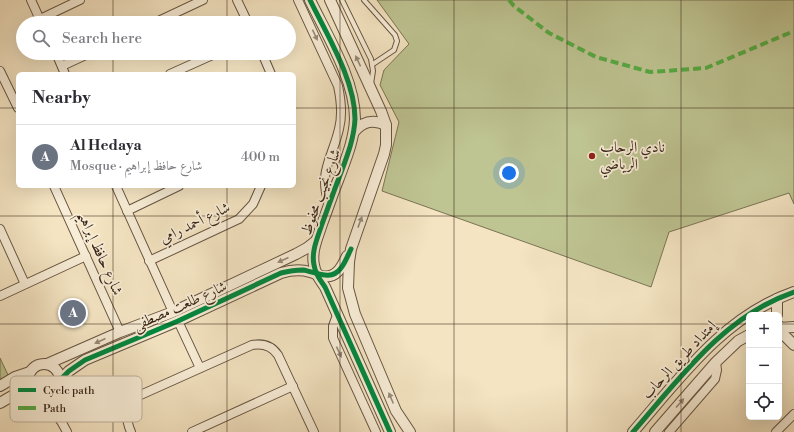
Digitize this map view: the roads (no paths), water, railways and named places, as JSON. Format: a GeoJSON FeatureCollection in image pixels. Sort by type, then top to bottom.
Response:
{"type":"FeatureCollection","features":[{"type":"Feature","properties":{"kind":"street"},"geometry":{"type":"LineString","coordinates":[[31,0],[39,16]]}},
{"type":"Feature","properties":{"kind":"street"},"geometry":{"type":"LineString","coordinates":[[50,16],[80,0]]}},
{"type":"Feature","properties":{"kind":"street"},"geometry":{"type":"LineString","coordinates":[[169,16],[203,0]]}},
{"type":"Feature","properties":{"kind":"street"},"geometry":{"type":"LineString","coordinates":[[237,0],[245,16]]}},
{"type":"Feature","properties":{"kind":"street"},"geometry":{"type":"LineString","coordinates":[[298,0],[338,86],[341,100],[342,115],[325,179],[325,192],[329,204]]}},
{"type":"Feature","properties":{"kind":"street","name":"شارع نجيب محفوظ"},"geometry":{"type":"LineString","coordinates":[[310,0],[350,84],[354,108],[354,132],[349,150],[316,241],[313,258],[317,274],[325,287],[390,432]]}},
{"type":"Feature","properties":{"kind":"street"},"geometry":{"type":"LineString","coordinates":[[330,0],[370,86],[386,125],[387,140],[384,154],[351,249],[348,288],[354,314],[396,411],[410,432]]}},
{"type":"Feature","properties":{"kind":"street"},"geometry":{"type":"LineString","coordinates":[[59,60],[64,72]]}},
{"type":"Feature","properties":{"kind":"street"},"geometry":{"type":"LineString","coordinates":[[62,66],[75,60]]}},
{"type":"Feature","properties":{"kind":"street"},"geometry":{"type":"LineString","coordinates":[[174,72],[201,60]]}},
{"type":"Feature","properties":{"kind":"street"},"geometry":{"type":"LineString","coordinates":[[265,60],[270,72]]}},
{"type":"Feature","properties":{"kind":"street"},"geometry":{"type":"LineString","coordinates":[[1,74],[16,104]]}},
{"type":"Feature","properties":{"kind":"street"},"geometry":{"type":"LineString","coordinates":[[354,132],[358,126],[364,122],[372,121],[386,125]]}},
{"type":"Feature","properties":{"kind":"street","name":"شارع حافظ إبراهيم"},"geometry":{"type":"LineString","coordinates":[[55,188],[120,332]]}},
{"type":"Feature","properties":{"kind":"street"},"geometry":{"type":"LineString","coordinates":[[117,188],[172,312]]}},
{"type":"Feature","properties":{"kind":"street"},"geometry":{"type":"LineString","coordinates":[[127,211],[175,188]]}},
{"type":"Feature","properties":{"kind":"street","name":"شارع أحمد رامي"},"geometry":{"type":"LineString","coordinates":[[149,261],[238,219],[253,204],[260,188]]}},
{"type":"Feature","properties":{"kind":"street"},"geometry":{"type":"LineString","coordinates":[[1,232],[25,284]]}},
{"type":"Feature","properties":{"kind":"street","name":"شارع طلعت مصطفى"},"geometry":{"type":"LineString","coordinates":[[47,364],[120,332],[172,312],[301,252],[316,241]]}},
{"type":"Feature","properties":{"kind":"street","name":"شارع طلعت مصطفى"},"geometry":{"type":"LineString","coordinates":[[65,376],[69,371],[85,360],[178,321],[281,273],[295,270],[309,271],[327,276],[337,273],[351,249]]}},
{"type":"Feature","properties":{"kind":"street"},"geometry":{"type":"LineString","coordinates":[[0,296],[86,256]]}},
{"type":"Feature","properties":{"kind":"street","name":"إمتداد طريق الرحاب"},"geometry":{"type":"LineString","coordinates":[[633,432],[718,338],[746,316],[777,299],[794,292]]}},
{"type":"Feature","properties":{"kind":"street"},"geometry":{"type":"LineString","coordinates":[[777,299],[777,312]]}},
{"type":"Feature","properties":{"kind":"street"},"geometry":{"type":"LineString","coordinates":[[337,315],[333,326],[333,338],[376,432]]}},
{"type":"Feature","properties":{"kind":"street"},"geometry":{"type":"LineString","coordinates":[[178,321],[200,368]]}},
{"type":"Feature","properties":{"kind":"street"},"geometry":{"type":"LineString","coordinates":[[782,327],[794,327]]}},
{"type":"Feature","properties":{"kind":"street"},"geometry":{"type":"LineString","coordinates":[[782,332],[794,345]]}},
{"type":"Feature","properties":{"kind":"street","name":"إمتداد طريق الرحاب"},"geometry":{"type":"LineString","coordinates":[[655,432],[716,362],[738,341],[746,337]]}},
{"type":"Feature","properties":{"kind":"street"},"geometry":{"type":"LineString","coordinates":[[142,394],[252,345],[264,344],[275,350],[278,355],[314,432]]}},
{"type":"Feature","properties":{"kind":"street"},"geometry":{"type":"LineString","coordinates":[[669,432],[715,379],[718,370],[716,362]]}},
{"type":"Feature","properties":{"kind":"street"},"geometry":{"type":"LineString","coordinates":[[28,376],[30,372],[37,365],[47,364],[58,372],[58,376]]}},
{"type":"Feature","properties":{"kind":"street"},"geometry":{"type":"LineString","coordinates":[[18,376],[30,372]]}},
{"type":"Feature","properties":{"kind":"street"},"geometry":{"type":"LineString","coordinates":[[1,385],[10,380]]}},
{"type":"Feature","properties":{"kind":"street"},"geometry":{"type":"LineString","coordinates":[[192,432],[293,386]]}},
{"type":"Feature","properties":{"kind":"street"},"geometry":{"type":"LineString","coordinates":[[0,403],[10,397]]}},
{"type":"Feature","properties":{"kind":"street"},"geometry":{"type":"LineString","coordinates":[[776,432],[794,414]]}},
{"type":"Feature","properties":{"kind":"street"},"geometry":{"type":"LineString","coordinates":[[62,422],[67,432]]}},
{"type":"Feature","properties":{"kind":"street"},"geometry":{"type":"LineString","coordinates":[[128,422],[132,432]]}},
{"type":"Feature","properties":{"kind":"lane"},"geometry":{"type":"LineString","coordinates":[[342,0],[373,64],[370,86]]}},
{"type":"Feature","properties":{"kind":"lane"},"geometry":{"type":"LineString","coordinates":[[364,0],[395,35],[397,41],[394,50],[373,64]]}},
{"type":"Feature","properties":{"kind":"place","name":"نادي الرحاب الرياضي"},"geometry":{"type":"Point","coordinates":[592,156]}},
{"type":"Feature","properties":{"kind":"place","name":"Al Hedaya"},"geometry":{"type":"Point","coordinates":[73,313]}}]}
